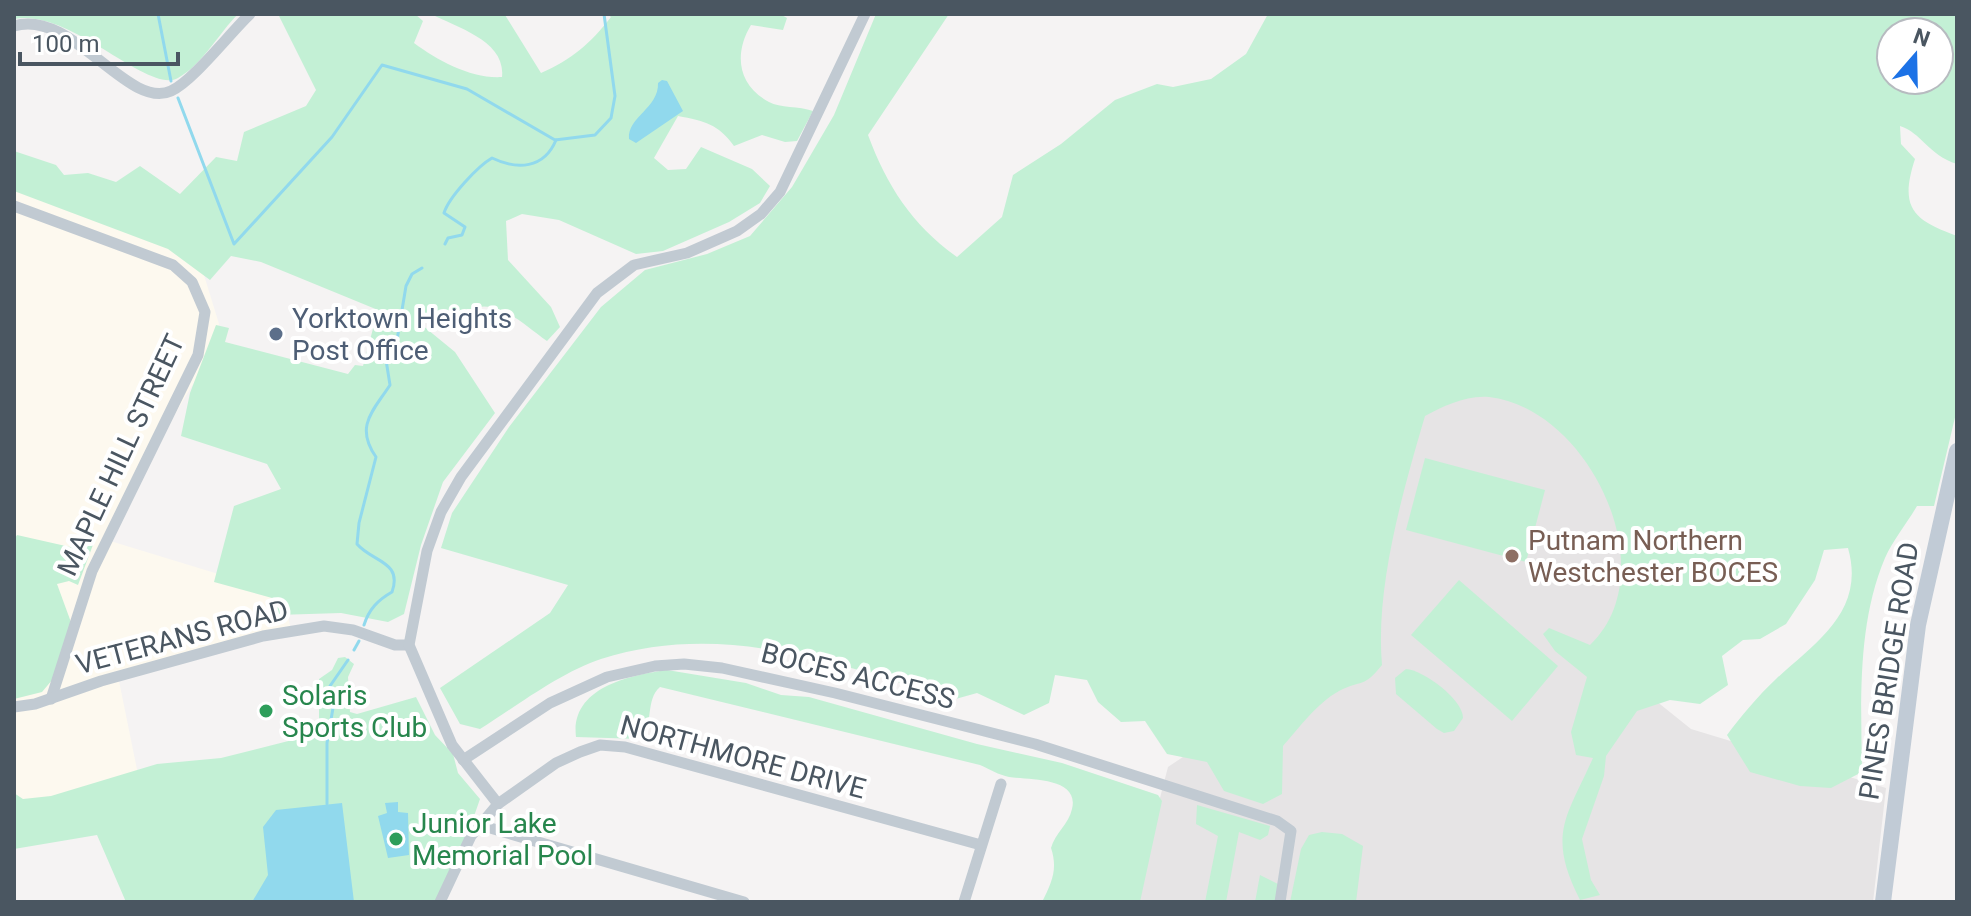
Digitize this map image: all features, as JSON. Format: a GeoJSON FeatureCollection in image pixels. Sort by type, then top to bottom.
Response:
{"type":"FeatureCollection","features":[{"type":"Feature","properties":{"kind":"street"},"geometry":{"type":"LineString","coordinates":[[14,26],[34,23],[49,28],[81,45],[143,90],[160,95],[183,85],[250,14]]}},
{"type":"Feature","properties":{"kind":"street"},"geometry":{"type":"LineString","coordinates":[[498,804],[448,739],[409,645],[433,530],[469,465],[597,293],[634,265],[706,246],[761,214],[780,192],[865,14]]}},
{"type":"Feature","properties":{"kind":"street","name":"MAPLE HILL STREET"},"geometry":{"type":"LineString","coordinates":[[14,206],[173,265],[185,272],[192,282],[205,312],[198,355],[92,571],[51,699]]}},
{"type":"Feature","properties":{"kind":"street","name":"PINES BRIDGE ROAD"},"geometry":{"type":"LineString","coordinates":[[1883,902],[1918,625],[1951,503],[1957,451]]}},
{"type":"Feature","properties":{"kind":"street","name":"VETERANS ROAD"},"geometry":{"type":"LineString","coordinates":[[14,707],[51,699],[263,636],[324,626],[409,645]]}},
{"type":"Feature","properties":{"kind":"street","name":"BOCES ACCESS"},"geometry":{"type":"LineString","coordinates":[[463,760],[550,703],[607,677],[655,666],[684,664],[722,668],[1035,744],[1253,816],[1277,821],[1291,831],[1280,902]]}},
{"type":"Feature","properties":{"kind":"street","name":"NORTHMORE DRIVE"},"geometry":{"type":"LineString","coordinates":[[440,902],[456,864],[480,825],[498,804],[556,763],[600,745],[625,747],[981,845]]}},
{"type":"Feature","properties":{"kind":"street"},"geometry":{"type":"LineString","coordinates":[[964,902],[1001,784]]}},
{"type":"Feature","properties":{"kind":"street"},"geometry":{"type":"LineString","coordinates":[[480,825],[744,902]]}},
{"type":"Feature","properties":{"kind":"shaded area"},"geometry":{"type":"Polygon","coordinates":[[[14,186],[182,250],[204,275],[219,324],[207,361],[152,452],[107,540],[284,594],[291,631],[118,676],[144,804],[14,827],[14,186]]]}},
{"type":"Feature","properties":{"kind":"shaded area","name":"Putnam Northern Westchester BOCES"},"geometry":{"type":"Polygon","coordinates":[[[1421,334],[1666,474],[1620,672],[1691,729],[1886,788],[1873,902],[1133,902],[1168,767],[1360,638],[1421,334]]]}},
{"type":"Feature","properties":{"kind":"green space"},"geometry":{"type":"Polygon","coordinates":[[[14,14],[238,14],[195,65],[178,78],[165,80],[128,64],[59,26],[36,19],[14,19],[14,14]]]}},
{"type":"Feature","properties":{"kind":"green space"},"geometry":{"type":"Polygon","coordinates":[[[278,14],[415,14],[423,21],[414,43],[456,68],[479,75],[502,77],[501,65],[488,45],[431,14],[505,15],[541,73],[588,43],[611,17],[607,14],[780,14],[787,18],[783,30],[751,25],[742,46],[745,78],[758,95],[769,102],[813,111],[797,141],[785,142],[762,135],[734,146],[710,125],[678,116],[654,158],[668,170],[686,169],[701,147],[752,169],[770,186],[760,203],[729,222],[663,251],[636,254],[559,220],[522,214],[506,221],[508,260],[551,307],[560,327],[547,341],[514,317],[491,307],[467,311],[455,321],[429,313],[422,325],[455,352],[495,413],[443,482],[421,545],[404,614],[388,622],[341,613],[277,615],[272,598],[214,582],[234,506],[281,489],[267,464],[181,436],[190,393],[216,325],[229,328],[225,342],[348,374],[355,365],[363,366],[378,310],[261,262],[231,256],[210,280],[168,249],[14,191],[14,151],[56,165],[64,175],[88,173],[116,182],[140,166],[180,194],[216,157],[237,161],[244,132],[306,106],[316,90],[278,14]]]}},
{"type":"Feature","properties":{"kind":"green space"},"geometry":{"type":"Polygon","coordinates":[[[876,14],[949,14],[868,135],[903,203],[927,232],[957,257],[1002,217],[1013,175],[1061,144],[1115,100],[1157,84],[1173,87],[1211,79],[1246,54],[1268,14],[1957,14],[1957,164],[1939,155],[1900,126],[1901,144],[1915,159],[1909,189],[1914,210],[1920,218],[1957,236],[1957,409],[1934,506],[1917,506],[1888,551],[1869,609],[1863,664],[1862,772],[1831,788],[1800,786],[1750,772],[1727,735],[1763,692],[1821,638],[1844,607],[1852,570],[1848,548],[1824,550],[1815,580],[1786,624],[1760,639],[1743,640],[1722,656],[1728,685],[1700,704],[1670,700],[1637,711],[1606,756],[1604,776],[1582,839],[1591,880],[1600,895],[1580,900],[1564,859],[1562,842],[1568,812],[1593,758],[1576,755],[1571,732],[1587,677],[1555,651],[1543,634],[1549,628],[1590,645],[1612,614],[1621,577],[1618,537],[1606,498],[1585,461],[1558,430],[1525,408],[1489,397],[1464,399],[1425,416],[1400,507],[1387,572],[1381,635],[1382,665],[1366,681],[1331,696],[1283,746],[1282,794],[1263,804],[1224,791],[1207,762],[1167,754],[1145,721],[1121,722],[1098,702],[1087,680],[1055,675],[1049,703],[1024,715],[977,693],[952,700],[822,660],[735,645],[690,644],[646,648],[601,659],[554,681],[480,729],[460,724],[440,688],[550,613],[568,585],[441,548],[452,513],[509,427],[601,307],[645,270],[707,254],[750,236],[792,187],[834,115],[876,14]]]}},
{"type":"Feature","properties":{"kind":"green space"},"geometry":{"type":"Polygon","coordinates":[[[1425,458],[1545,490],[1526,562],[1406,530],[1425,458]]]}},
{"type":"Feature","properties":{"kind":"green space"},"geometry":{"type":"Polygon","coordinates":[[[17,535],[79,549],[84,539],[94,542],[78,585],[69,581],[57,584],[72,625],[58,673],[42,692],[14,699],[14,540],[17,535]]]}},
{"type":"Feature","properties":{"kind":"green space"},"geometry":{"type":"Polygon","coordinates":[[[1459,580],[1558,666],[1512,721],[1411,635],[1459,580]]]}},
{"type":"Feature","properties":{"kind":"green space","name":"Junior Lake Memorial Pool"},"geometry":{"type":"Polygon","coordinates":[[[345,657],[354,664],[348,677],[350,712],[357,714],[416,697],[435,735],[453,754],[458,773],[480,799],[444,902],[126,902],[97,835],[14,849],[14,793],[23,799],[51,796],[157,764],[221,758],[308,736],[319,723],[319,679],[332,670],[338,658],[345,657]]]}},
{"type":"Feature","properties":{"kind":"green space"},"geometry":{"type":"Polygon","coordinates":[[[1406,669],[1432,680],[1456,702],[1463,718],[1454,731],[1444,733],[1437,729],[1396,694],[1395,678],[1406,669]]]}},
{"type":"Feature","properties":{"kind":"green space"},"geometry":{"type":"Polygon","coordinates":[[[667,670],[746,683],[781,695],[809,697],[977,744],[1062,763],[1158,795],[1162,801],[1140,902],[1042,902],[1053,875],[1051,848],[1072,809],[1068,791],[1051,782],[1009,777],[980,765],[660,687],[655,692],[641,739],[576,737],[577,720],[583,706],[593,695],[621,680],[667,670]]]}},
{"type":"Feature","properties":{"kind":"green space"},"geometry":{"type":"Polygon","coordinates":[[[1197,805],[1270,826],[1268,835],[1260,840],[1239,832],[1226,902],[1205,902],[1218,836],[1196,824],[1197,805]]]}},
{"type":"Feature","properties":{"kind":"green space"},"geometry":{"type":"Polygon","coordinates":[[[1322,832],[1342,834],[1363,846],[1356,902],[1290,902],[1301,849],[1309,835],[1322,832]]]}},
{"type":"Feature","properties":{"kind":"green space"},"geometry":{"type":"Polygon","coordinates":[[[1260,875],[1278,884],[1279,902],[1255,902],[1260,875]]]}},
{"type":"Feature","properties":{"kind":"water"},"geometry":{"type":"Polygon","coordinates":[[[667,81],[683,111],[636,143],[629,139],[630,131],[654,99],[658,83],[667,81]]]}},
{"type":"Feature","properties":{"kind":"water","name":"Junior Lake Memorial Pool"},"geometry":{"type":"Polygon","coordinates":[[[398,802],[398,812],[408,813],[409,855],[388,858],[378,816],[387,813],[385,803],[398,802]]]}},
{"type":"Feature","properties":{"kind":"water"},"geometry":{"type":"Polygon","coordinates":[[[342,803],[354,902],[252,902],[268,875],[263,827],[276,810],[342,803]]]}},
{"type":"Feature","properties":{"kind":"waterway"},"geometry":{"type":"LineString","coordinates":[[158,14],[171,81]]}},
{"type":"Feature","properties":{"kind":"waterway"},"geometry":{"type":"LineString","coordinates":[[178,98],[234,244],[332,137],[382,65],[467,89],[555,140],[595,135],[611,118],[615,96],[604,14]]}},
{"type":"Feature","properties":{"kind":"waterway"},"geometry":{"type":"LineString","coordinates":[[445,244],[448,238],[462,235],[465,227],[444,213],[447,206],[479,168],[492,158],[520,165],[537,162],[551,150],[556,140]]}},
{"type":"Feature","properties":{"kind":"waterway"},"geometry":{"type":"LineString","coordinates":[[364,625],[375,606],[392,592],[394,582],[390,568],[357,544],[359,523],[376,457],[370,446],[367,427],[373,411],[390,385],[386,360],[397,340],[406,286],[412,274],[422,268]]}},
{"type":"Feature","properties":{"kind":"waterway"},"geometry":{"type":"LineString","coordinates":[[354,650],[359,641]]}},
{"type":"Feature","properties":{"kind":"waterway"},"geometry":{"type":"LineString","coordinates":[[327,804],[327,743],[333,708],[330,686],[348,660]]}},
{"type":"Feature","properties":{"kind":"place","name":"Yorktown Heights Post Office"},"geometry":{"type":"Point","coordinates":[276,334]}},
{"type":"Feature","properties":{"kind":"place","name":"Putnam Northern Westchester BOCES"},"geometry":{"type":"Point","coordinates":[1512,556]}},
{"type":"Feature","properties":{"kind":"place","name":"Solaris Sports Club"},"geometry":{"type":"Point","coordinates":[266,711]}},
{"type":"Feature","properties":{"kind":"place","name":"Junior Lake Memorial Pool"},"geometry":{"type":"Point","coordinates":[396,839]}}]}
